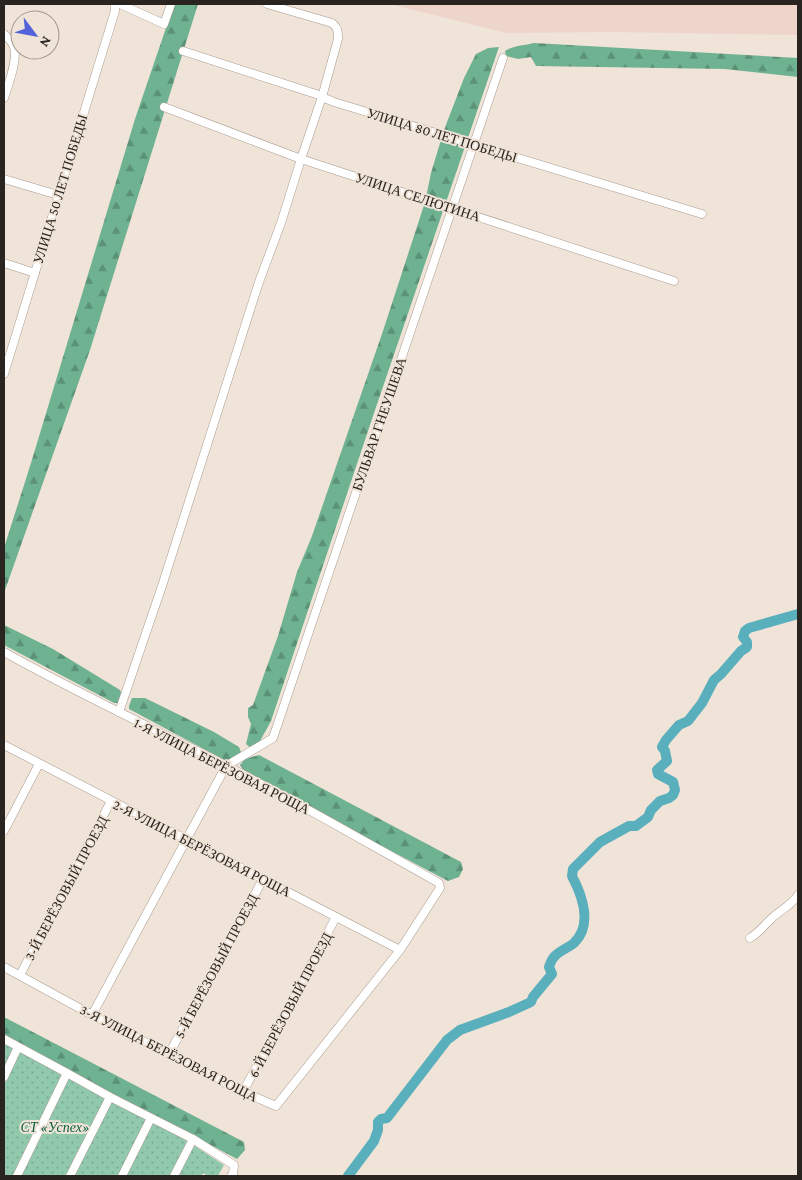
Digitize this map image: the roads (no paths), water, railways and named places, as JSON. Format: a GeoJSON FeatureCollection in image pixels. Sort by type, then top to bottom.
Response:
{"type":"FeatureCollection","features":[{"type":"Feature","properties":{"kind":"street","name":"УЛИЦА 50 ЛЕТ ПОБЕДЫ"},"geometry":{"type":"LineString","coordinates":[[4,374],[115,11],[115,4]]}},
{"type":"Feature","properties":{"kind":"street"},"geometry":{"type":"LineString","coordinates":[[120,4],[164,24],[171,4]]}},
{"type":"Feature","properties":{"kind":"street"},"geometry":{"type":"LineString","coordinates":[[119,712],[162,586],[258,282],[281,224],[322,97],[338,39],[338,30],[332,23],[267,4]]}},
{"type":"Feature","properties":{"kind":"street"},"geometry":{"type":"LineString","coordinates":[[4,34],[15,48],[13,68],[4,98]]}},
{"type":"Feature","properties":{"kind":"street","name":"УЛИЦА 80 ЛЕТ ПОБЕДЫ"},"geometry":{"type":"LineString","coordinates":[[183,51],[319,95],[334,102],[702,214]]}},
{"type":"Feature","properties":{"kind":"street","name":"БУЛЬВАР ГНЕУШЕВА"},"geometry":{"type":"LineString","coordinates":[[226,766],[273,738],[503,58]]}},
{"type":"Feature","properties":{"kind":"street","name":"УЛИЦА СЕЛЮТИНА"},"geometry":{"type":"LineString","coordinates":[[164,107],[301,159],[674,281]]}},
{"type":"Feature","properties":{"kind":"street"},"geometry":{"type":"LineString","coordinates":[[4,179],[58,195]]}},
{"type":"Feature","properties":{"kind":"street"},"geometry":{"type":"LineString","coordinates":[[4,264],[35,273]]}},
{"type":"Feature","properties":{"kind":"street"},"geometry":{"type":"LineString","coordinates":[[4,345],[12,347]]}},
{"type":"Feature","properties":{"kind":"street","name":"1-Я УЛИЦА БЕРЁЗОВАЯ РОЩА"},"geometry":{"type":"LineString","coordinates":[[4,652],[226,766],[440,884]]}},
{"type":"Feature","properties":{"kind":"street","name":"2-Я УЛИЦА БЕРЁЗОВАЯ РОЩА"},"geometry":{"type":"LineString","coordinates":[[4,745],[400,950]]}},
{"type":"Feature","properties":{"kind":"street"},"geometry":{"type":"LineString","coordinates":[[4,831],[39,764]]}},
{"type":"Feature","properties":{"kind":"street"},"geometry":{"type":"LineString","coordinates":[[92,1014],[226,766]]}},
{"type":"Feature","properties":{"kind":"street","name":"3-Й БЕРЁЗОВЫЙ ПРОЕЗД"},"geometry":{"type":"LineString","coordinates":[[20,975],[111,801]]}},
{"type":"Feature","properties":{"kind":"street","name":"5-Й БЕРЁЗОВЫЙ ПРОЕЗД"},"geometry":{"type":"LineString","coordinates":[[169,1054],[262,878]]}},
{"type":"Feature","properties":{"kind":"street","name":"3-Я УЛИЦА БЕРЁЗОВАЯ РОЩА"},"geometry":{"type":"LineString","coordinates":[[4,967],[243,1092],[276,1106],[400,950],[440,888],[440,884]]}},
{"type":"Feature","properties":{"kind":"street"},"geometry":{"type":"LineString","coordinates":[[750,938],[794,902],[798,895]]}},
{"type":"Feature","properties":{"kind":"street","name":"6-Й БЕРЁЗОВЫЙ ПРОЕЗД"},"geometry":{"type":"LineString","coordinates":[[243,1092],[336,917]]}},
{"type":"Feature","properties":{"kind":"street"},"geometry":{"type":"LineString","coordinates":[[4,1039],[110,1097],[193,1139],[234,1165],[231,1176]]}},
{"type":"Feature","properties":{"kind":"street"},"geometry":{"type":"LineString","coordinates":[[4,1077],[18,1047]]}},
{"type":"Feature","properties":{"kind":"street"},"geometry":{"type":"LineString","coordinates":[[17,1176],[68,1073]]}},
{"type":"Feature","properties":{"kind":"street"},"geometry":{"type":"LineString","coordinates":[[70,1176],[110,1097]]}},
{"type":"Feature","properties":{"kind":"street"},"geometry":{"type":"LineString","coordinates":[[122,1176],[151,1118]]}},
{"type":"Feature","properties":{"kind":"street"},"geometry":{"type":"LineString","coordinates":[[174,1176],[193,1139]]}},
{"type":"Feature","properties":{"kind":"waterway"},"geometry":{"type":"LineString","coordinates":[[348,1176],[374,1141],[378,1130],[378,1122],[381,1119],[387,1118],[447,1040],[460,1030],[531,1002],[552,974],[549,967],[553,958],[574,943],[580,936],[583,928],[584,910],[572,876],[573,869],[600,842],[629,826],[636,826],[648,817],[651,810],[660,801],[673,795],[675,790],[673,782],[658,774],[657,770],[667,761],[662,747],[679,725],[688,721],[702,703],[714,680],[747,647],[747,642],[743,637],[745,631],[749,628],[798,614]]}},
{"type":"Feature","properties":{"kind":"park label","name":"СТ «Успех»"},"geometry":{"type":"Point","coordinates":[55,1127]}}]}
